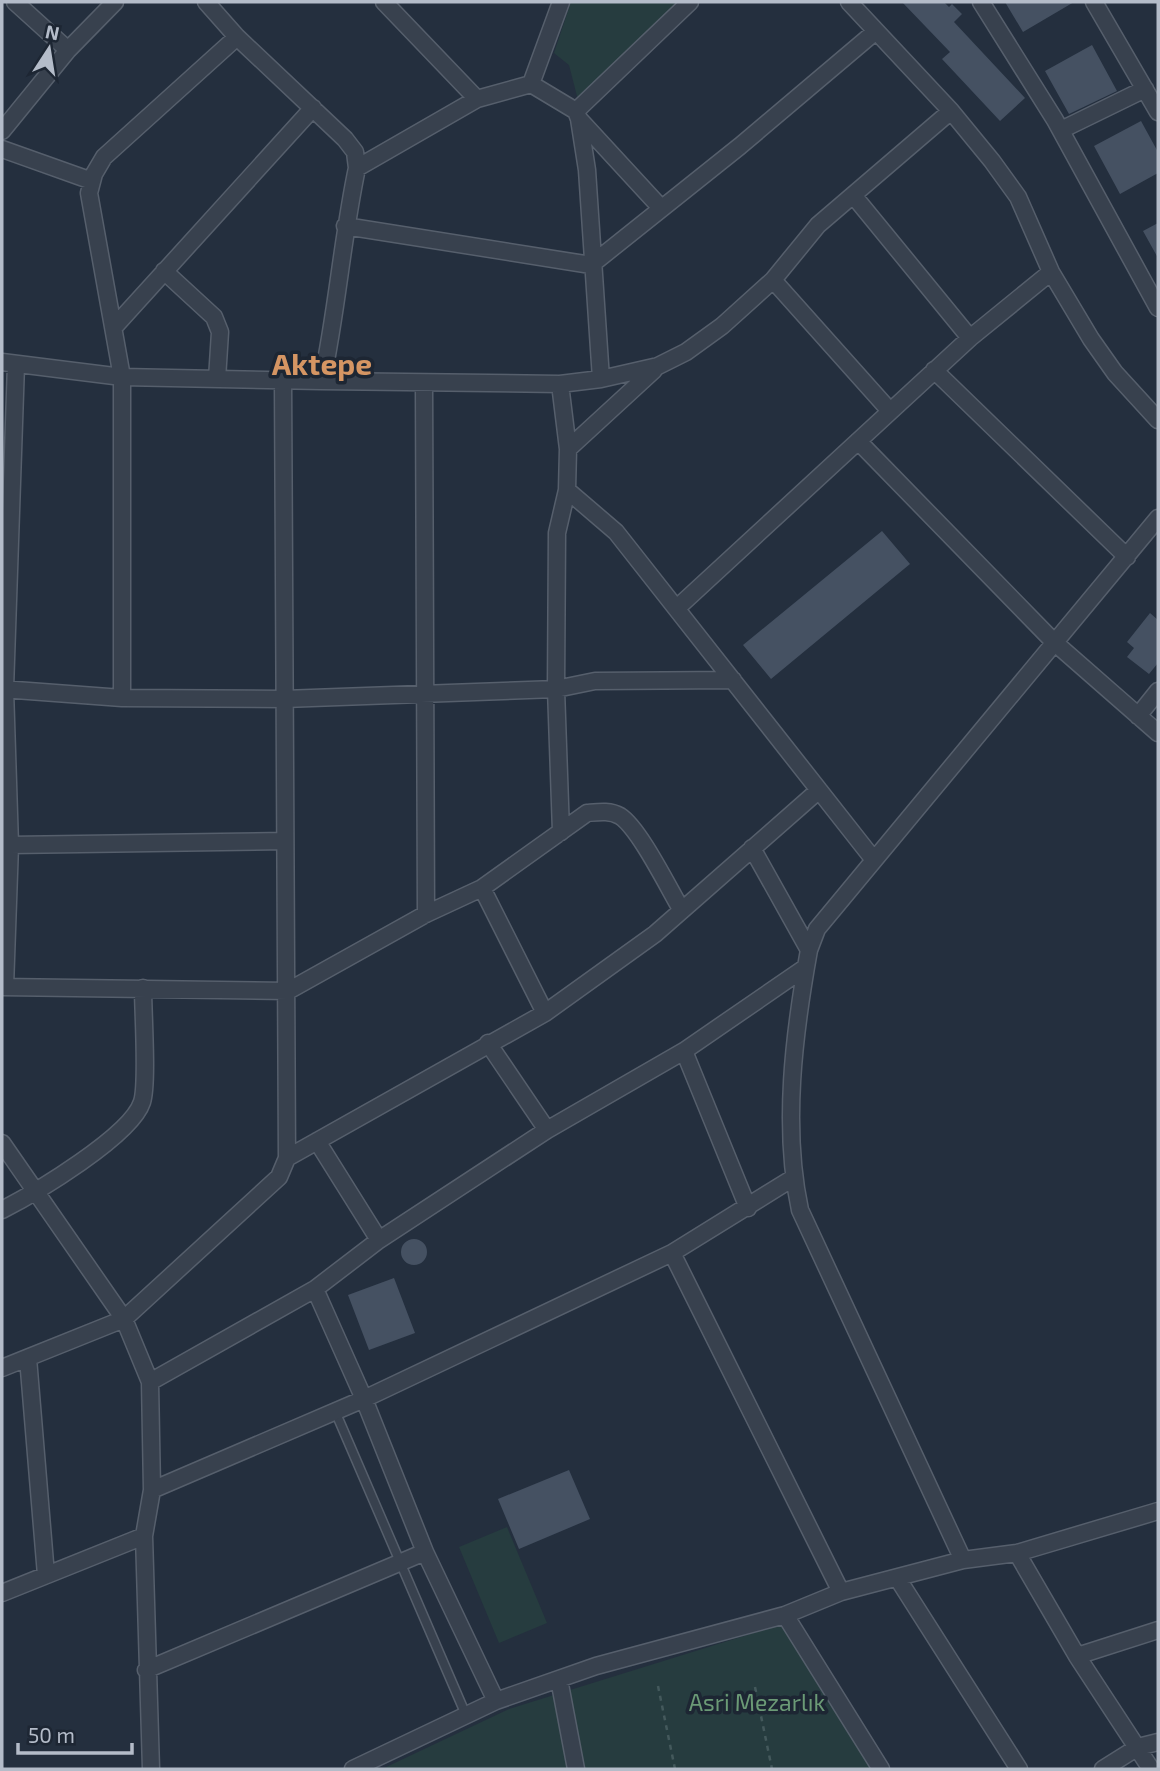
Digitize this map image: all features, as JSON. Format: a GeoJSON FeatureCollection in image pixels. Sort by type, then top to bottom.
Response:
{"type":"FeatureCollection","features":[{"type":"Feature","properties":{"kind":"street"},"geometry":{"type":"LineString","coordinates":[[15,2],[68,50]]}},
{"type":"Feature","properties":{"kind":"street"},"geometry":{"type":"LineString","coordinates":[[2,131],[68,50],[116,2]]}},
{"type":"Feature","properties":{"kind":"street"},"geometry":{"type":"LineString","coordinates":[[206,2],[237,37],[345,139],[355,152],[357,168],[345,226],[332,328],[322,381]]}},
{"type":"Feature","properties":{"kind":"street"},"geometry":{"type":"LineString","coordinates":[[384,2],[477,99]]}},
{"type":"Feature","properties":{"kind":"street"},"geometry":{"type":"LineString","coordinates":[[531,84],[561,2]]}},
{"type":"Feature","properties":{"kind":"street"},"geometry":{"type":"LineString","coordinates":[[577,115],[690,2]]}},
{"type":"Feature","properties":{"kind":"street"},"geometry":{"type":"LineString","coordinates":[[981,2],[1061,130],[1158,308]]}},
{"type":"Feature","properties":{"kind":"street"},"geometry":{"type":"LineString","coordinates":[[1094,2],[1158,111]]}},
{"type":"Feature","properties":{"kind":"street"},"geometry":{"type":"LineString","coordinates":[[851,3],[951,111],[1018,197],[1051,272],[1115,373],[1158,420]]}},
{"type":"Feature","properties":{"kind":"street"},"geometry":{"type":"LineString","coordinates":[[345,226],[590,265],[876,31]]}},
{"type":"Feature","properties":{"kind":"street"},"geometry":{"type":"LineString","coordinates":[[122,698],[122,377],[115,326],[89,193],[104,157],[237,37]]}},
{"type":"Feature","properties":{"kind":"street"},"geometry":{"type":"LineString","coordinates":[[357,168],[477,99],[531,84],[577,115],[661,208]]}},
{"type":"Feature","properties":{"kind":"street"},"geometry":{"type":"LineString","coordinates":[[1061,130],[1145,89]]}},
{"type":"Feature","properties":{"kind":"street"},"geometry":{"type":"LineString","coordinates":[[115,326],[313,108]]}},
{"type":"Feature","properties":{"kind":"street"},"geometry":{"type":"LineString","coordinates":[[681,909],[631,826],[618,814],[603,811],[587,813],[482,888],[426,914],[288,991],[3,987],[10,845],[3,689],[9,363],[122,377],[424,384],[560,384],[601,379],[658,366],[686,352],[722,326],[773,280],[818,225],[951,111]]}},
{"type":"Feature","properties":{"kind":"street"},"geometry":{"type":"LineString","coordinates":[[577,115],[587,170],[590,265],[601,379]]}},
{"type":"Feature","properties":{"kind":"street"},"geometry":{"type":"LineString","coordinates":[[2,149],[92,181]]}},
{"type":"Feature","properties":{"kind":"street"},"geometry":{"type":"LineString","coordinates":[[853,195],[970,338]]}},
{"type":"Feature","properties":{"kind":"street"},"geometry":{"type":"LineString","coordinates":[[164,271],[214,317],[220,332],[217,379]]}},
{"type":"Feature","properties":{"kind":"street"},"geometry":{"type":"LineString","coordinates":[[677,608],[934,370],[1051,272]]}},
{"type":"Feature","properties":{"kind":"street"},"geometry":{"type":"LineString","coordinates":[[773,280],[890,411]]}},
{"type":"Feature","properties":{"kind":"street"},"geometry":{"type":"LineString","coordinates":[[568,449],[658,366]]}},
{"type":"Feature","properties":{"kind":"street"},"geometry":{"type":"LineString","coordinates":[[934,370],[1127,557]]}},
{"type":"Feature","properties":{"kind":"street"},"geometry":{"type":"LineString","coordinates":[[2,1368],[124,1318],[279,1177],[287,1158],[283,380]]}},
{"type":"Feature","properties":{"kind":"street"},"geometry":{"type":"LineString","coordinates":[[424,384],[423,695],[426,914]]}},
{"type":"Feature","properties":{"kind":"street"},"geometry":{"type":"LineString","coordinates":[[560,384],[568,449],[567,490],[557,533],[556,689],[561,832]]}},
{"type":"Feature","properties":{"kind":"street"},"geometry":{"type":"LineString","coordinates":[[858,441],[1054,642],[1158,733]]}},
{"type":"Feature","properties":{"kind":"street"},"geometry":{"type":"LineString","coordinates":[[567,490],[616,533],[874,860]]}},
{"type":"Feature","properties":{"kind":"street"},"geometry":{"type":"LineString","coordinates":[[963,1560],[800,1210],[793,1178],[792,1093],[809,950],[817,929],[1158,518]]}},
{"type":"Feature","properties":{"kind":"street"},"geometry":{"type":"LineString","coordinates":[[3,689],[122,698],[284,699],[556,689],[595,681],[733,680]]}},
{"type":"Feature","properties":{"kind":"street"},"geometry":{"type":"LineString","coordinates":[[1138,716],[1158,691]]}},
{"type":"Feature","properties":{"kind":"street"},"geometry":{"type":"LineString","coordinates":[[287,1158],[545,1013],[655,934],[819,790]]}},
{"type":"Feature","properties":{"kind":"street"},"geometry":{"type":"LineString","coordinates":[[10,845],[285,841]]}},
{"type":"Feature","properties":{"kind":"street"},"geometry":{"type":"LineString","coordinates":[[752,848],[809,950]]}},
{"type":"Feature","properties":{"kind":"street"},"geometry":{"type":"LineString","coordinates":[[482,888],[545,1013]]}},
{"type":"Feature","properties":{"kind":"street"},"geometry":{"type":"LineString","coordinates":[[150,1382],[314,1289],[379,1240],[547,1130],[684,1051],[806,967]]}},
{"type":"Feature","properties":{"kind":"street"},"geometry":{"type":"LineString","coordinates":[[2,1210],[35,1193],[132,1122],[143,1101],[143,989]]}},
{"type":"Feature","properties":{"kind":"street"},"geometry":{"type":"LineString","coordinates":[[488,1044],[547,1130]]}},
{"type":"Feature","properties":{"kind":"street"},"geometry":{"type":"LineString","coordinates":[[684,1051],[748,1208]]}},
{"type":"Feature","properties":{"kind":"street"},"geometry":{"type":"LineString","coordinates":[[317,1141],[379,1240]]}},
{"type":"Feature","properties":{"kind":"street"},"geometry":{"type":"LineString","coordinates":[[2,1143],[124,1318],[150,1382],[152,1490],[144,1536],[146,1670],[152,1769]]}},
{"type":"Feature","properties":{"kind":"street"},"geometry":{"type":"LineString","coordinates":[[152,1490],[364,1399],[672,1253],[793,1178]]}},
{"type":"Feature","properties":{"kind":"street"},"geometry":{"type":"LineString","coordinates":[[672,1253],[841,1592]]}},
{"type":"Feature","properties":{"kind":"street"},"geometry":{"type":"LineString","coordinates":[[314,1289],[364,1399],[425,1552],[496,1701]]}},
{"type":"Feature","properties":{"kind":"street"},"geometry":{"type":"LineString","coordinates":[[28,1358],[46,1575]]}},
{"type":"Feature","properties":{"kind":"street"},"geometry":{"type":"LineString","coordinates":[[354,1769],[496,1701],[596,1666],[785,1615],[841,1592],[963,1560],[1017,1553],[1158,1511]]}},
{"type":"Feature","properties":{"kind":"street"},"geometry":{"type":"LineString","coordinates":[[2,1593],[144,1536]]}},
{"type":"Feature","properties":{"kind":"street"},"geometry":{"type":"LineString","coordinates":[[146,1670],[425,1552]]}},
{"type":"Feature","properties":{"kind":"street"},"geometry":{"type":"LineString","coordinates":[[1017,1553],[1077,1656],[1151,1769]]}},
{"type":"Feature","properties":{"kind":"street"},"geometry":{"type":"LineString","coordinates":[[898,1579],[1019,1769]]}},
{"type":"Feature","properties":{"kind":"street"},"geometry":{"type":"LineString","coordinates":[[785,1615],[881,1769]]}},
{"type":"Feature","properties":{"kind":"street"},"geometry":{"type":"LineString","coordinates":[[1077,1656],[1158,1630]]}},
{"type":"Feature","properties":{"kind":"street"},"geometry":{"type":"LineString","coordinates":[[559,1679],[576,1769]]}},
{"type":"Feature","properties":{"kind":"street"},"geometry":{"type":"LineString","coordinates":[[1103,1769],[1138,1747],[1158,1742]]}},
{"type":"Feature","properties":{"kind":"lane"},"geometry":{"type":"LineString","coordinates":[[335,1411],[466,1715]]}},
{"type":"Feature","properties":{"kind":"path"},"geometry":{"type":"LineString","coordinates":[[658,1686],[675,1769]]}},
{"type":"Feature","properties":{"kind":"path"},"geometry":{"type":"LineString","coordinates":[[755,1687],[772,1769]]}},
{"type":"Feature","properties":{"kind":"green space"},"geometry":{"type":"Polygon","coordinates":[[[571,2],[680,2],[578,100],[569,65],[554,53],[571,2]]]}},
{"type":"Feature","properties":{"kind":"green space"},"geometry":{"type":"Polygon","coordinates":[[[507,1527],[547,1623],[499,1643],[459,1547],[507,1527]]]}},
{"type":"Feature","properties":{"kind":"green space","name":"Asri Mezarlık"},"geometry":{"type":"Polygon","coordinates":[[[789,1622],[881,1769],[382,1769],[509,1709],[789,1622]]]}},
{"type":"Feature","properties":{"kind":"building"},"geometry":{"type":"Polygon","coordinates":[[[902,2],[944,2],[949,7],[952,4],[962,14],[954,22],[1025,98],[1000,121],[942,59],[950,52],[902,2]]]}},
{"type":"Feature","properties":{"kind":"building"},"geometry":{"type":"Polygon","coordinates":[[[1005,2],[1074,2],[1023,32],[1005,2]]]}},
{"type":"Feature","properties":{"kind":"building"},"geometry":{"type":"Polygon","coordinates":[[[1092,45],[1117,91],[1069,114],[1045,71],[1092,45]]]}},
{"type":"Feature","properties":{"kind":"building"},"geometry":{"type":"Polygon","coordinates":[[[1141,121],[1158,152],[1158,173],[1120,194],[1094,146],[1141,121]]]}},
{"type":"Feature","properties":{"kind":"building"},"geometry":{"type":"Polygon","coordinates":[[[1158,223],[1158,258],[1143,231],[1158,223]]]}},
{"type":"Feature","properties":{"kind":"building"},"geometry":{"type":"Polygon","coordinates":[[[882,531],[910,564],[771,679],[743,645],[882,531]]]}},
{"type":"Feature","properties":{"kind":"building"},"geometry":{"type":"Polygon","coordinates":[[[1150,613],[1158,620],[1158,663],[1149,674],[1127,657],[1134,648],[1127,642],[1150,613]]]}},
{"type":"Feature","properties":{"kind":"building"},"geometry":{"type":"Polygon","coordinates":[[[414,1239],[423,1243],[427,1252],[423,1261],[414,1265],[405,1261],[401,1252],[405,1243],[414,1239]]]}},
{"type":"Feature","properties":{"kind":"building"},"geometry":{"type":"Polygon","coordinates":[[[394,1278],[415,1333],[369,1350],[348,1295],[394,1278]]]}},
{"type":"Feature","properties":{"kind":"building"},"geometry":{"type":"Polygon","coordinates":[[[569,1470],[590,1519],[519,1549],[498,1499],[569,1470]]]}},
{"type":"Feature","properties":{"kind":"district","name":"Aktepe"},"geometry":{"type":"Point","coordinates":[322,363]}}]}
